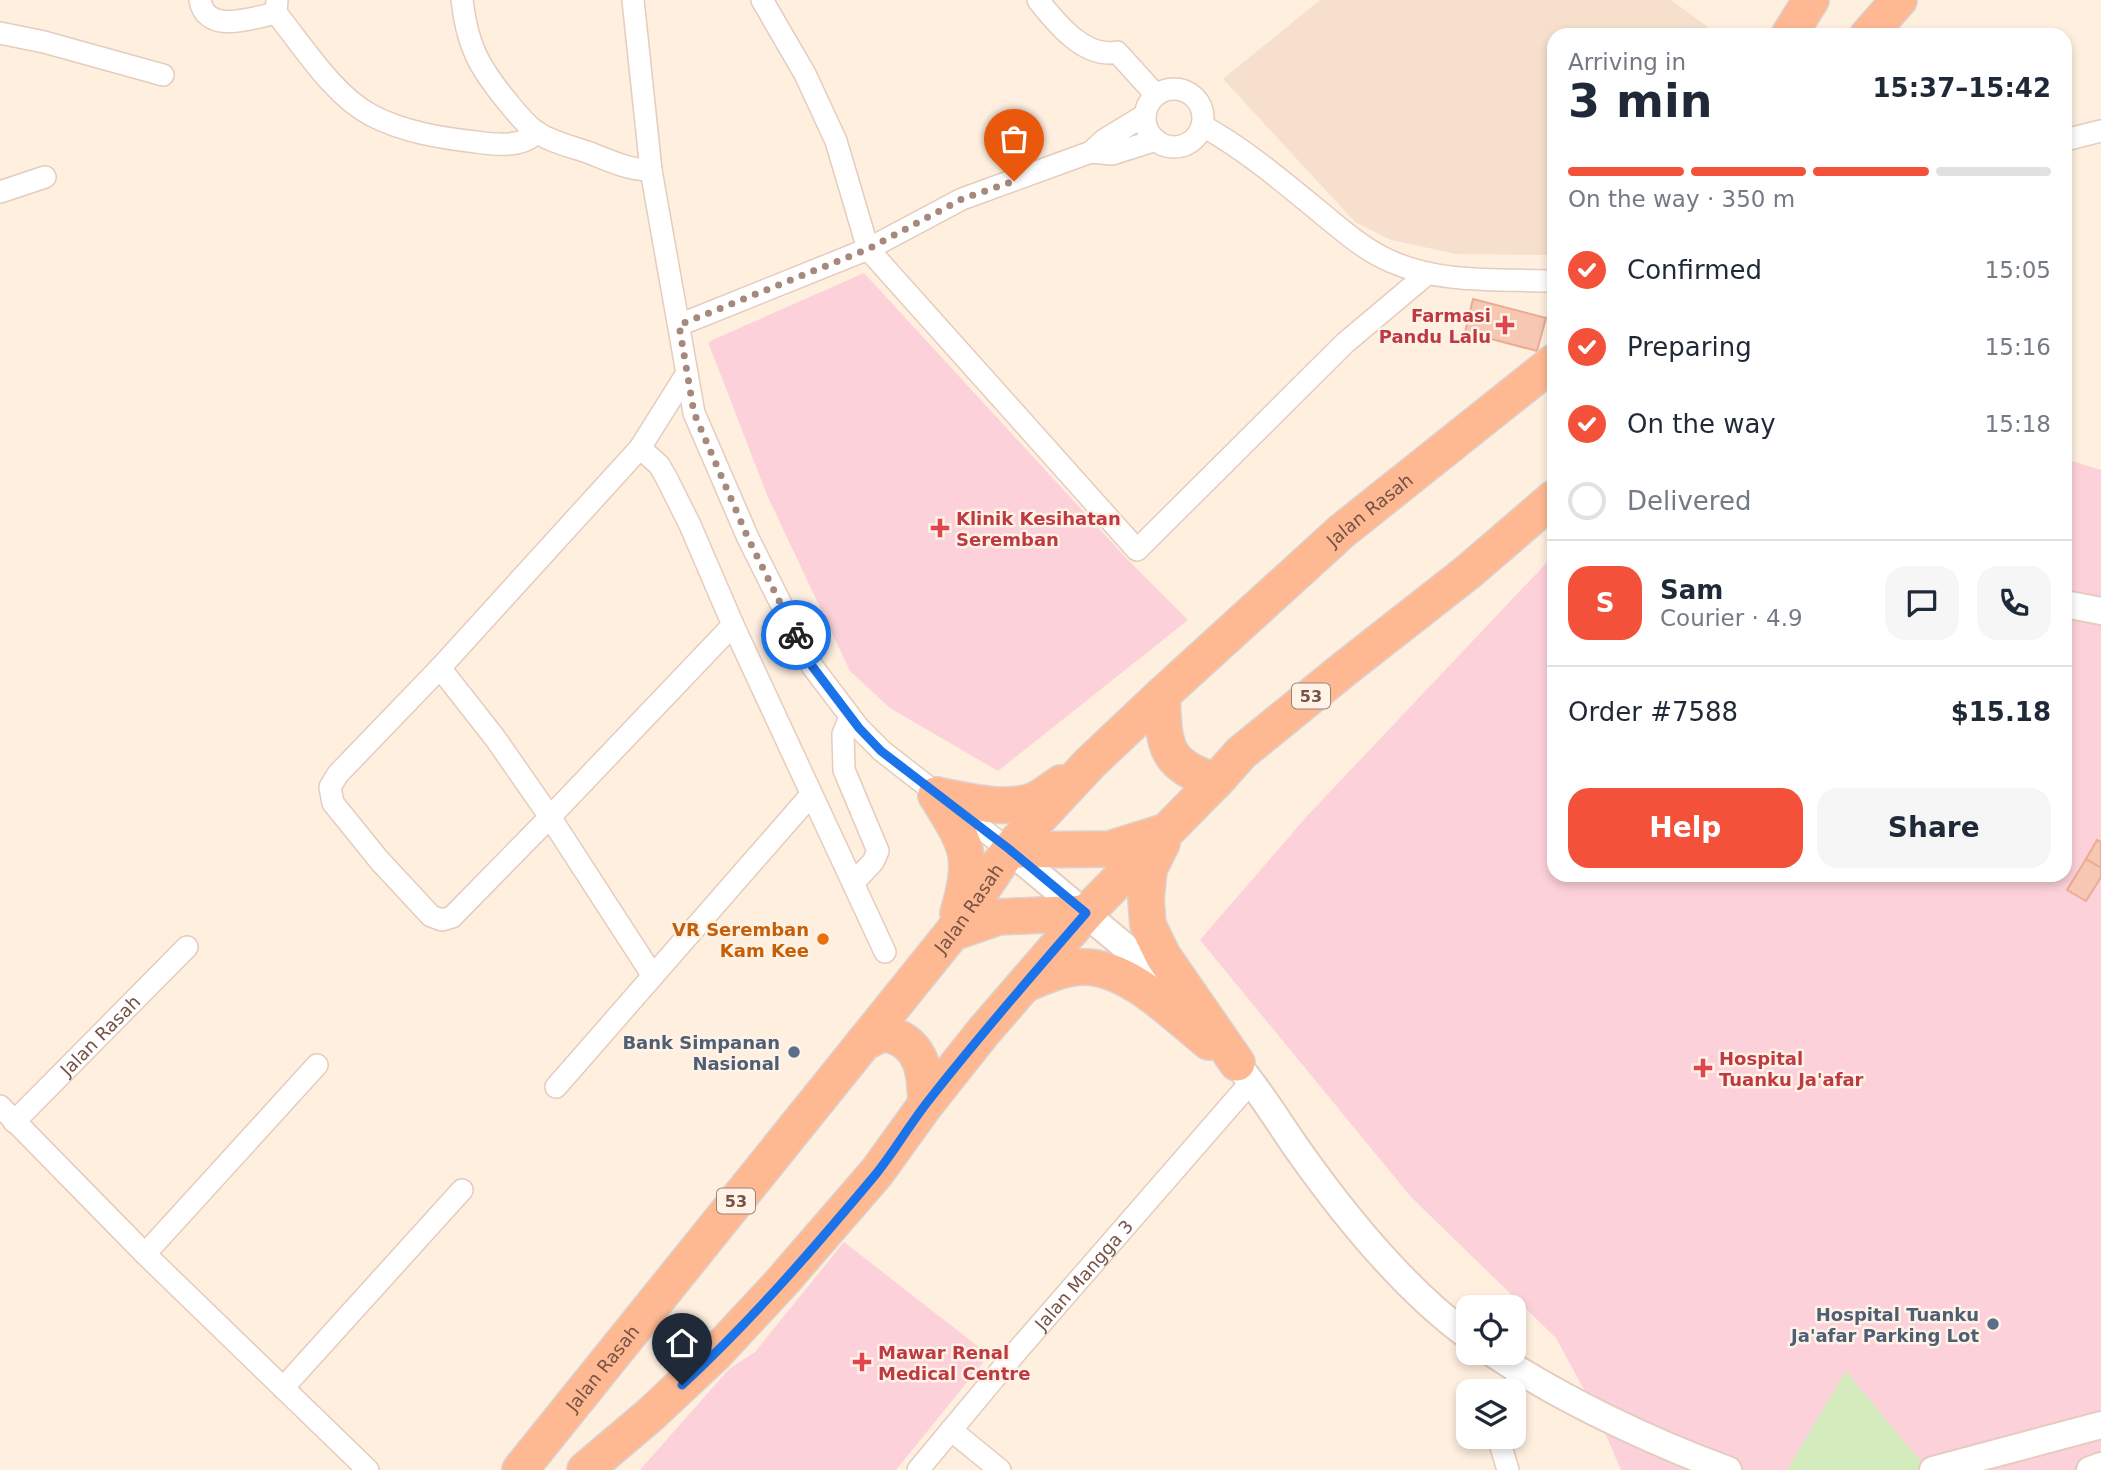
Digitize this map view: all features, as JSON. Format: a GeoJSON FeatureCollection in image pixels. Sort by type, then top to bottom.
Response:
{"type":"FeatureCollection","features":[{"type":"Feature","properties":{"kind":"highway"},"geometry":{"type":"LineString","coordinates":[[1793,28],[1811,0]]}},
{"type":"Feature","properties":{"kind":"highway"},"geometry":{"type":"LineString","coordinates":[[1874,28],[1899,0]]}},
{"type":"Feature","properties":{"kind":"highway","name":"Jalan Rasah"},"geometry":{"type":"LineString","coordinates":[[520,1470],[952,933],[1009,849],[1090,763],[1342,531],[1547,368]]}},
{"type":"Feature","properties":{"kind":"highway","name":"53"},"geometry":{"type":"LineString","coordinates":[[585,1470],[696,1372],[773,1292],[877,1172],[926,1104],[1086,913],[1241,753],[1468,572],[1547,504]]}},
{"type":"Feature","properties":{"kind":"highway"},"geometry":{"type":"LineString","coordinates":[[1162,695],[1164,739],[1172,755],[1184,768],[1198,776],[1216,781]]}},
{"type":"Feature","properties":{"kind":"highway"},"geometry":{"type":"LineString","coordinates":[[936,795],[985,805],[1035,800],[1090,763]]}},
{"type":"Feature","properties":{"kind":"highway"},"geometry":{"type":"LineString","coordinates":[[936,795],[956,827],[967,855],[968,882],[952,933]]}},
{"type":"Feature","properties":{"kind":"highway"},"geometry":{"type":"LineString","coordinates":[[1009,849],[1110,849],[1168,830]]}},
{"type":"Feature","properties":{"kind":"highway"},"geometry":{"type":"LineString","coordinates":[[1168,830],[1149,869],[1146,899],[1148,925],[1163,956],[1244,1073]]}},
{"type":"Feature","properties":{"kind":"highway"},"geometry":{"type":"LineString","coordinates":[[952,933],[998,917],[1086,913]]}},
{"type":"Feature","properties":{"kind":"highway"},"geometry":{"type":"LineString","coordinates":[[1024,985],[1055,971],[1083,967],[1127,978],[1244,1073]]}},
{"type":"Feature","properties":{"kind":"highway"},"geometry":{"type":"LineString","coordinates":[[864,1042],[884,1034],[908,1043],[923,1066],[926,1104]]}},
{"type":"Feature","properties":{"kind":"street"},"geometry":{"type":"LineString","coordinates":[[200,0],[204,12],[214,20],[226,22],[276,7],[335,87],[371,115],[406,129],[485,144],[523,143],[537,132]]}},
{"type":"Feature","properties":{"kind":"street"},"geometry":{"type":"LineString","coordinates":[[462,0],[464,24],[475,57],[503,96],[537,132],[619,165],[652,170]]}},
{"type":"Feature","properties":{"kind":"street"},"geometry":{"type":"LineString","coordinates":[[633,0],[652,170],[694,413],[748,538],[812,666],[850,717],[881,751],[1009,849],[1134,954],[1244,1073],[1319,1179],[1374,1247],[1424,1298],[1456,1326]]}},
{"type":"Feature","properties":{"kind":"street"},"geometry":{"type":"LineString","coordinates":[[762,0],[805,74],[835,141],[868,249],[1137,550],[1345,344],[1427,274]]}},
{"type":"Feature","properties":{"kind":"street"},"geometry":{"type":"LineString","coordinates":[[1038,0],[1061,27],[1083,44],[1104,55],[1117,52],[1156,95]]}},
{"type":"Feature","properties":{"kind":"street"},"geometry":{"type":"LineString","coordinates":[[0,33],[44,42],[163,75]]}},
{"type":"Feature","properties":{"kind":"street"},"geometry":{"type":"LineString","coordinates":[[1169,89],[1188,92],[1202,107],[1203,126],[1198,135],[1183,146],[1173,147],[1156,140],[1146,125],[1145,115],[1147,106],[1156,95],[1169,89]]}},
{"type":"Feature","properties":{"kind":"street"},"geometry":{"type":"LineString","coordinates":[[679,325],[868,249],[962,199],[1091,152],[1104,140],[1145,115]]}},
{"type":"Feature","properties":{"kind":"street"},"geometry":{"type":"LineString","coordinates":[[1203,126],[1256,160],[1350,237],[1388,261],[1427,274],[1473,279],[1547,281]]}},
{"type":"Feature","properties":{"kind":"street"},"geometry":{"type":"LineString","coordinates":[[2072,138],[2101,131]]}},
{"type":"Feature","properties":{"kind":"street"},"geometry":{"type":"LineString","coordinates":[[1091,152],[1112,154],[1156,140]]}},
{"type":"Feature","properties":{"kind":"street"},"geometry":{"type":"LineString","coordinates":[[0,192],[44,177]]}},
{"type":"Feature","properties":{"kind":"street"},"geometry":{"type":"LineString","coordinates":[[687,373],[640,448],[440,668],[338,774],[330,787],[332,803],[379,860],[431,916],[442,920],[452,917],[733,625]]}},
{"type":"Feature","properties":{"kind":"street"},"geometry":{"type":"LineString","coordinates":[[640,448],[659,465],[690,524],[733,625],[885,952]]}},
{"type":"Feature","properties":{"kind":"street"},"geometry":{"type":"LineString","coordinates":[[2072,605],[2101,611]]}},
{"type":"Feature","properties":{"kind":"street"},"geometry":{"type":"LineString","coordinates":[[440,668],[495,738],[550,817],[653,976]]}},
{"type":"Feature","properties":{"kind":"street"},"geometry":{"type":"LineString","coordinates":[[850,717],[844,734],[844,771],[878,851],[873,862],[853,883]]}},
{"type":"Feature","properties":{"kind":"street"},"geometry":{"type":"LineString","coordinates":[[556,1087],[811,795]]}},
{"type":"Feature","properties":{"kind":"street","name":"Jalan Rasah"},"geometry":{"type":"LineString","coordinates":[[7,1114],[187,947]]}},
{"type":"Feature","properties":{"kind":"street"},"geometry":{"type":"LineString","coordinates":[[145,1254],[317,1065]]}},
{"type":"Feature","properties":{"kind":"street","name":"Jalan Mangga 3"},"geometry":{"type":"LineString","coordinates":[[918,1470],[1244,1073]]}},
{"type":"Feature","properties":{"kind":"street"},"geometry":{"type":"LineString","coordinates":[[7,1114],[145,1254],[368,1470]]}},
{"type":"Feature","properties":{"kind":"street"},"geometry":{"type":"LineString","coordinates":[[283,1388],[462,1190]]}},
{"type":"Feature","properties":{"kind":"street"},"geometry":{"type":"LineString","coordinates":[[1502,1365],[1514,1379]]}},
{"type":"Feature","properties":{"kind":"street"},"geometry":{"type":"LineString","coordinates":[[1526,1386],[1728,1470]]}},
{"type":"Feature","properties":{"kind":"street"},"geometry":{"type":"LineString","coordinates":[[1933,1470],[2101,1424]]}},
{"type":"Feature","properties":{"kind":"street"},"geometry":{"type":"LineString","coordinates":[[951,1430],[1000,1470]]}},
{"type":"Feature","properties":{"kind":"street"},"geometry":{"type":"LineString","coordinates":[[1502,1449],[1508,1470]]}},
{"type":"Feature","properties":{"kind":"street"},"geometry":{"type":"LineString","coordinates":[[2090,1470],[2101,1466]]}},
{"type":"Feature","properties":{"kind":"shaded area"},"geometry":{"type":"Polygon","coordinates":[[[1320,0],[1671,0],[1709,28],[1547,28],[1547,255],[1456,254],[1391,240],[1355,222],[1223,79],[1320,0]]]}},
{"type":"Feature","properties":{"kind":"shaded area","name":"Klinik Kesihatan Seremban"},"geometry":{"type":"Polygon","coordinates":[[[864,273],[1128,560],[1188,620],[998,771],[890,708],[850,671],[767,495],[708,342],[864,273]]]}},
{"type":"Feature","properties":{"kind":"shaded area","name":"Hospital Tuanku Ja'afar"},"geometry":{"type":"Polygon","coordinates":[[[2072,461],[2101,470],[2101,1470],[1621,1470],[1595,1410],[1556,1338],[1526,1309],[1526,1295],[1512,1295],[1411,1197],[1200,940],[1308,815],[1547,562],[1547,882],[2072,882],[2072,461]]]}},
{"type":"Feature","properties":{"kind":"shaded area","name":"Mawar Renal Medical Centre"},"geometry":{"type":"Polygon","coordinates":[[[844,1242],[989,1355],[896,1470],[640,1470],[729,1369],[755,1352],[844,1242]]]}},
{"type":"Feature","properties":{"kind":"green space"},"geometry":{"type":"Polygon","coordinates":[[[1846,1371],[1928,1470],[1787,1470],[1846,1371]]]}},
{"type":"Feature","properties":{"kind":"building","name":"Farmasi Pandu Lalu"},"geometry":{"type":"Polygon","coordinates":[[[1473,299],[1546,318],[1537,351],[1465,332],[1473,299]]]}},
{"type":"Feature","properties":{"kind":"building"},"geometry":{"type":"Polygon","coordinates":[[[2097,840],[2101,842],[2101,868],[2086,859],[2097,840]]]}},
{"type":"Feature","properties":{"kind":"building"},"geometry":{"type":"Polygon","coordinates":[[[2086,859],[2101,868],[2101,877],[2086,901],[2067,890],[2086,859]]]}},
{"type":"Feature","properties":{"kind":"way so far"},"geometry":{"type":"LineString","coordinates":[[796,635],[748,538],[694,413],[679,325],[868,249],[962,199],[1014,181]]}},
{"type":"Feature","properties":{"kind":"place","name":"Farmasi Pandu Lalu"},"geometry":{"type":"Point","coordinates":[1505,325]}},
{"type":"Feature","properties":{"kind":"place","name":"Klinik Kesihatan Seremban"},"geometry":{"type":"Point","coordinates":[940,528]}},
{"type":"Feature","properties":{"kind":"place","name":"VR Seremban Kam Kee"},"geometry":{"type":"Point","coordinates":[823,939]}},
{"type":"Feature","properties":{"kind":"place","name":"Bank Simpanan Nasional"},"geometry":{"type":"Point","coordinates":[794,1052]}},
{"type":"Feature","properties":{"kind":"place","name":"Hospital Tuanku Ja'afar"},"geometry":{"type":"Point","coordinates":[1703,1068]}},
{"type":"Feature","properties":{"kind":"place","name":"Hospital Tuanku Ja'afar Parking Lot"},"geometry":{"type":"Point","coordinates":[1993,1324]}},
{"type":"Feature","properties":{"kind":"place","name":"Mawar Renal Medical Centre"},"geometry":{"type":"Point","coordinates":[862,1362]}},
{"type":"Feature","properties":{"kind":"route"},"geometry":{"type":"LineString","coordinates":[[682,1385],[781,1283],[877,1172],[984,1031],[1086,913],[1009,849],[881,751],[859,728],[812,666],[796,635]]}}]}
